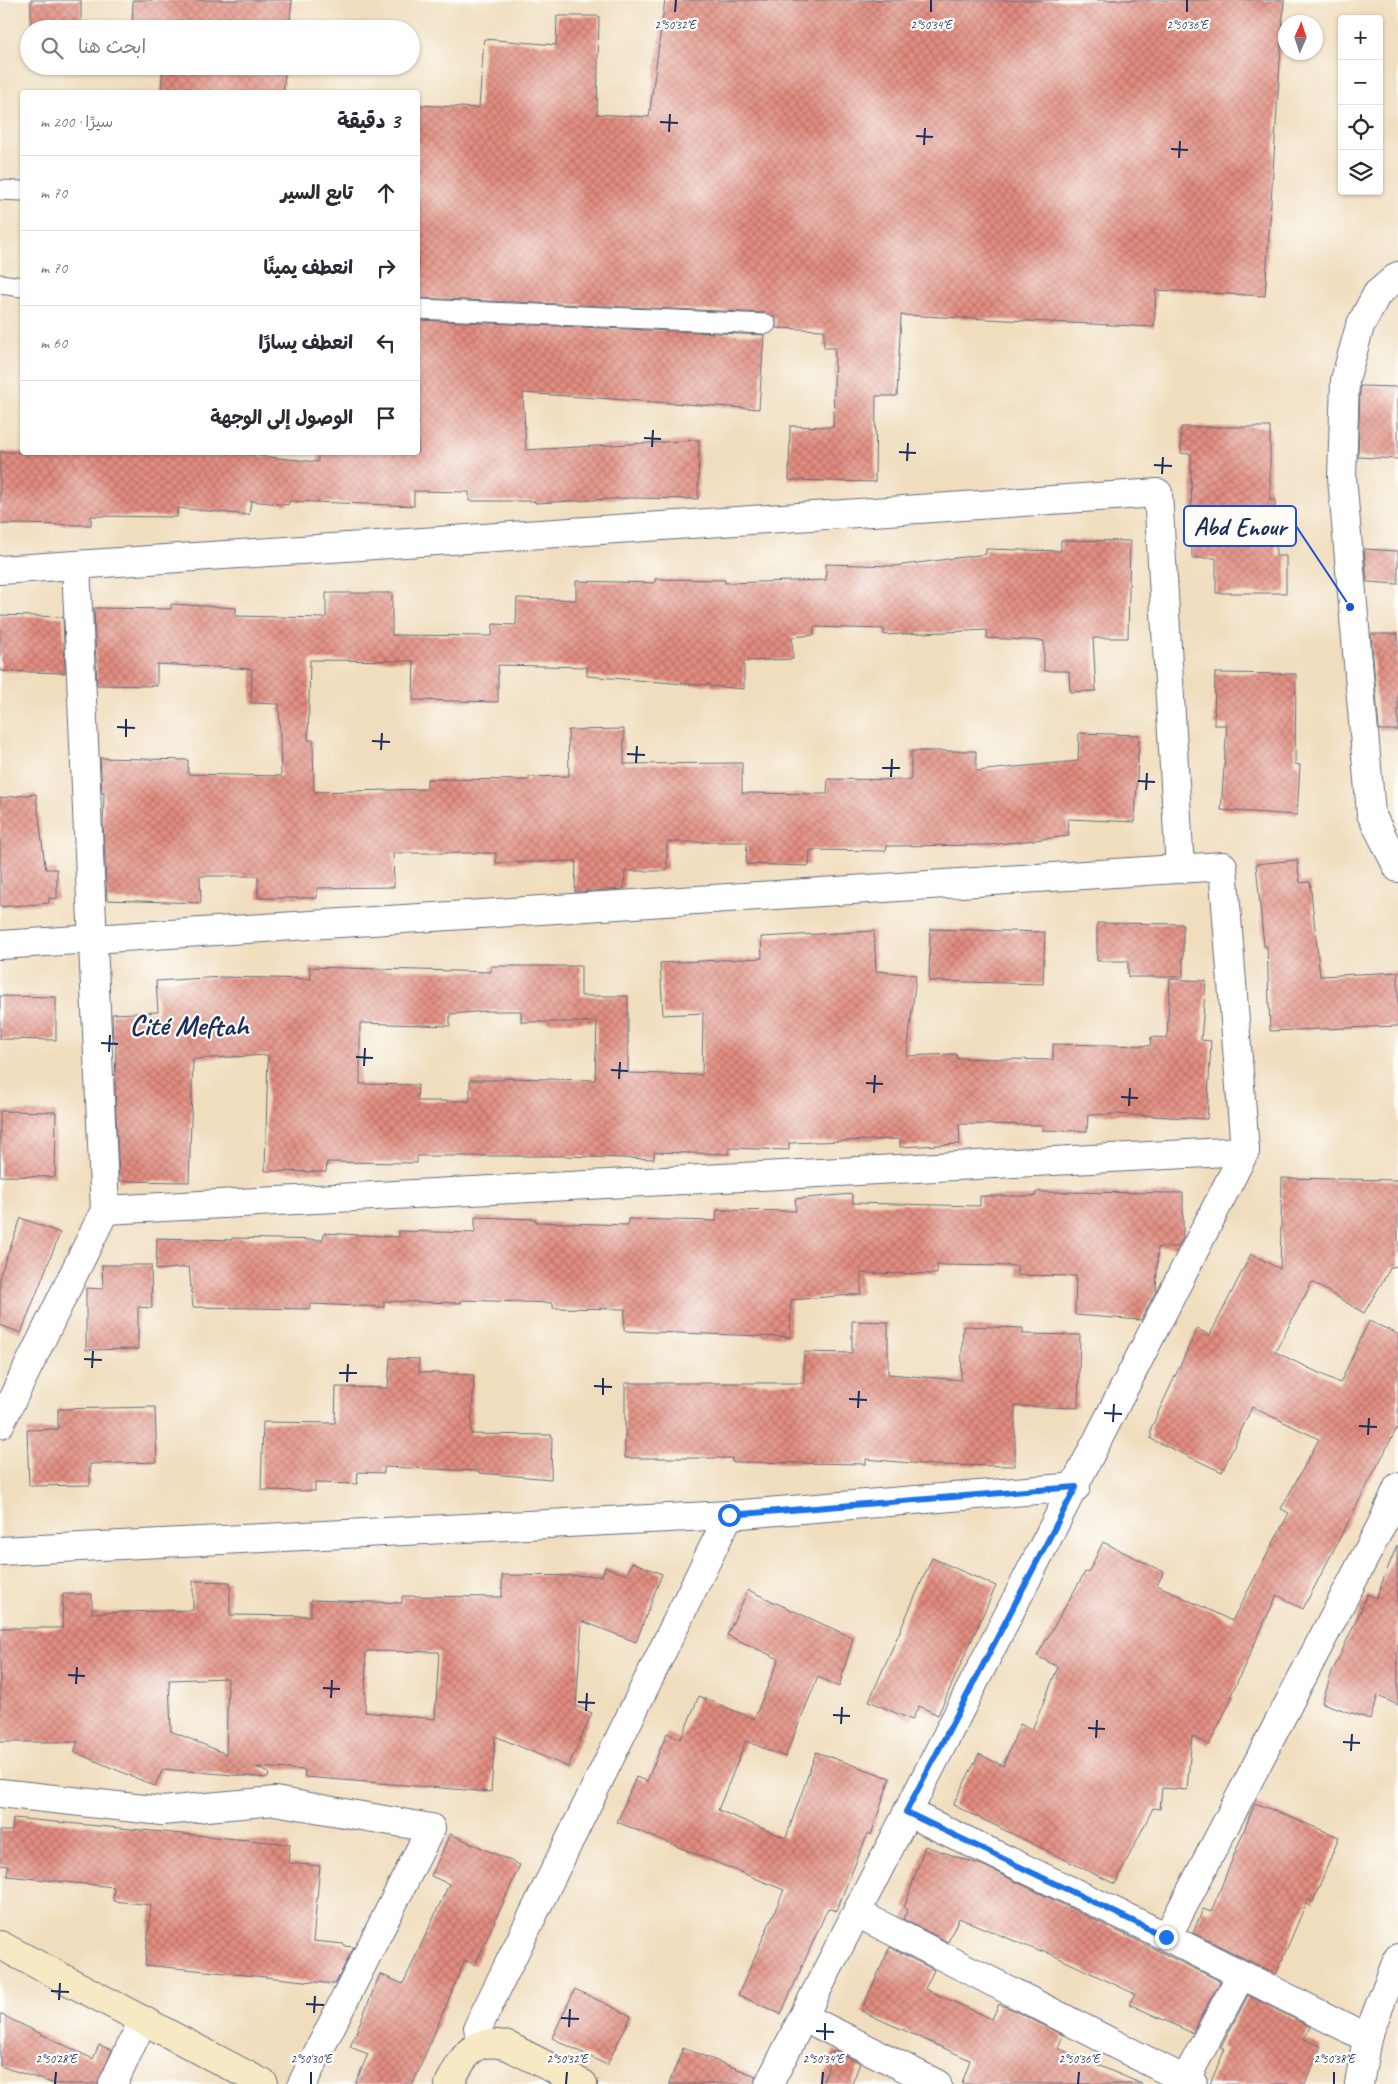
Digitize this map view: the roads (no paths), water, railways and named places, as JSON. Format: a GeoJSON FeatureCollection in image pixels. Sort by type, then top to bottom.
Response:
{"type":"FeatureCollection","features":[{"type":"Feature","properties":{"kind":"street"},"geometry":{"type":"LineString","coordinates":[[1398,276],[1377,294],[1360,326],[1345,380],[1342,477],[1371,814],[1398,868]]}},
{"type":"Feature","properties":{"kind":"street"},"geometry":{"type":"LineString","coordinates":[[0,570],[1158,493],[1180,869]]}},
{"type":"Feature","properties":{"kind":"street"},"geometry":{"type":"LineString","coordinates":[[0,1424],[105,1210],[76,565]]}},
{"type":"Feature","properties":{"kind":"street"},"geometry":{"type":"LineString","coordinates":[[0,945],[1223,866],[1245,1151],[1076,1487],[906,1812],[857,1913],[769,2084]]}},
{"type":"Feature","properties":{"kind":"street"},"geometry":{"type":"LineString","coordinates":[[105,1210],[1245,1151]]}},
{"type":"Feature","properties":{"kind":"street"},"geometry":{"type":"LineString","coordinates":[[0,1551],[729,1515],[1076,1487]]}},
{"type":"Feature","properties":{"kind":"street"},"geometry":{"type":"LineString","coordinates":[[1166,1937],[1377,1535],[1398,1488]]}},
{"type":"Feature","properties":{"kind":"street"},"geometry":{"type":"LineString","coordinates":[[481,2044],[478,2027],[729,1515]]}},
{"type":"Feature","properties":{"kind":"street"},"geometry":{"type":"LineString","coordinates":[[0,1793],[162,1810],[275,1801],[431,1828],[302,2084]]}},
{"type":"Feature","properties":{"kind":"street"},"geometry":{"type":"LineString","coordinates":[[906,1812],[1166,1937],[1368,2038]]}},
{"type":"Feature","properties":{"kind":"street"},"geometry":{"type":"LineString","coordinates":[[857,1913],[1187,2083],[1241,1975]]}},
{"type":"Feature","properties":{"kind":"street"},"geometry":{"type":"LineString","coordinates":[[0,1945],[264,2084]]}},
{"type":"Feature","properties":{"kind":"street"},"geometry":{"type":"LineString","coordinates":[[1359,2084],[1368,2038],[1398,1958]]}},
{"type":"Feature","properties":{"kind":"street"},"geometry":{"type":"LineString","coordinates":[[804,2017],[937,2084]]}},
{"type":"Feature","properties":{"kind":"street"},"geometry":{"type":"LineString","coordinates":[[113,2084],[143,2020]]}},
{"type":"Feature","properties":{"kind":"street"},"geometry":{"type":"LineString","coordinates":[[450,2084],[462,2060],[481,2044],[508,2046],[583,2084]]}},
{"type":"Feature","properties":{"kind":"lane"},"geometry":{"type":"LineString","coordinates":[[0,190],[20,191]]}},
{"type":"Feature","properties":{"kind":"lane"},"geometry":{"type":"LineString","coordinates":[[0,284],[20,287]]}},
{"type":"Feature","properties":{"kind":"lane"},"geometry":{"type":"LineString","coordinates":[[420,309],[766,324]]}},
{"type":"Feature","properties":{"kind":"place","name":"Abd Enour"},"geometry":{"type":"Point","coordinates":[1350,607]}},
{"type":"Feature","properties":{"kind":"district","name":"Cité Meftah"},"geometry":{"type":"Point","coordinates":[189,1025]}}]}
